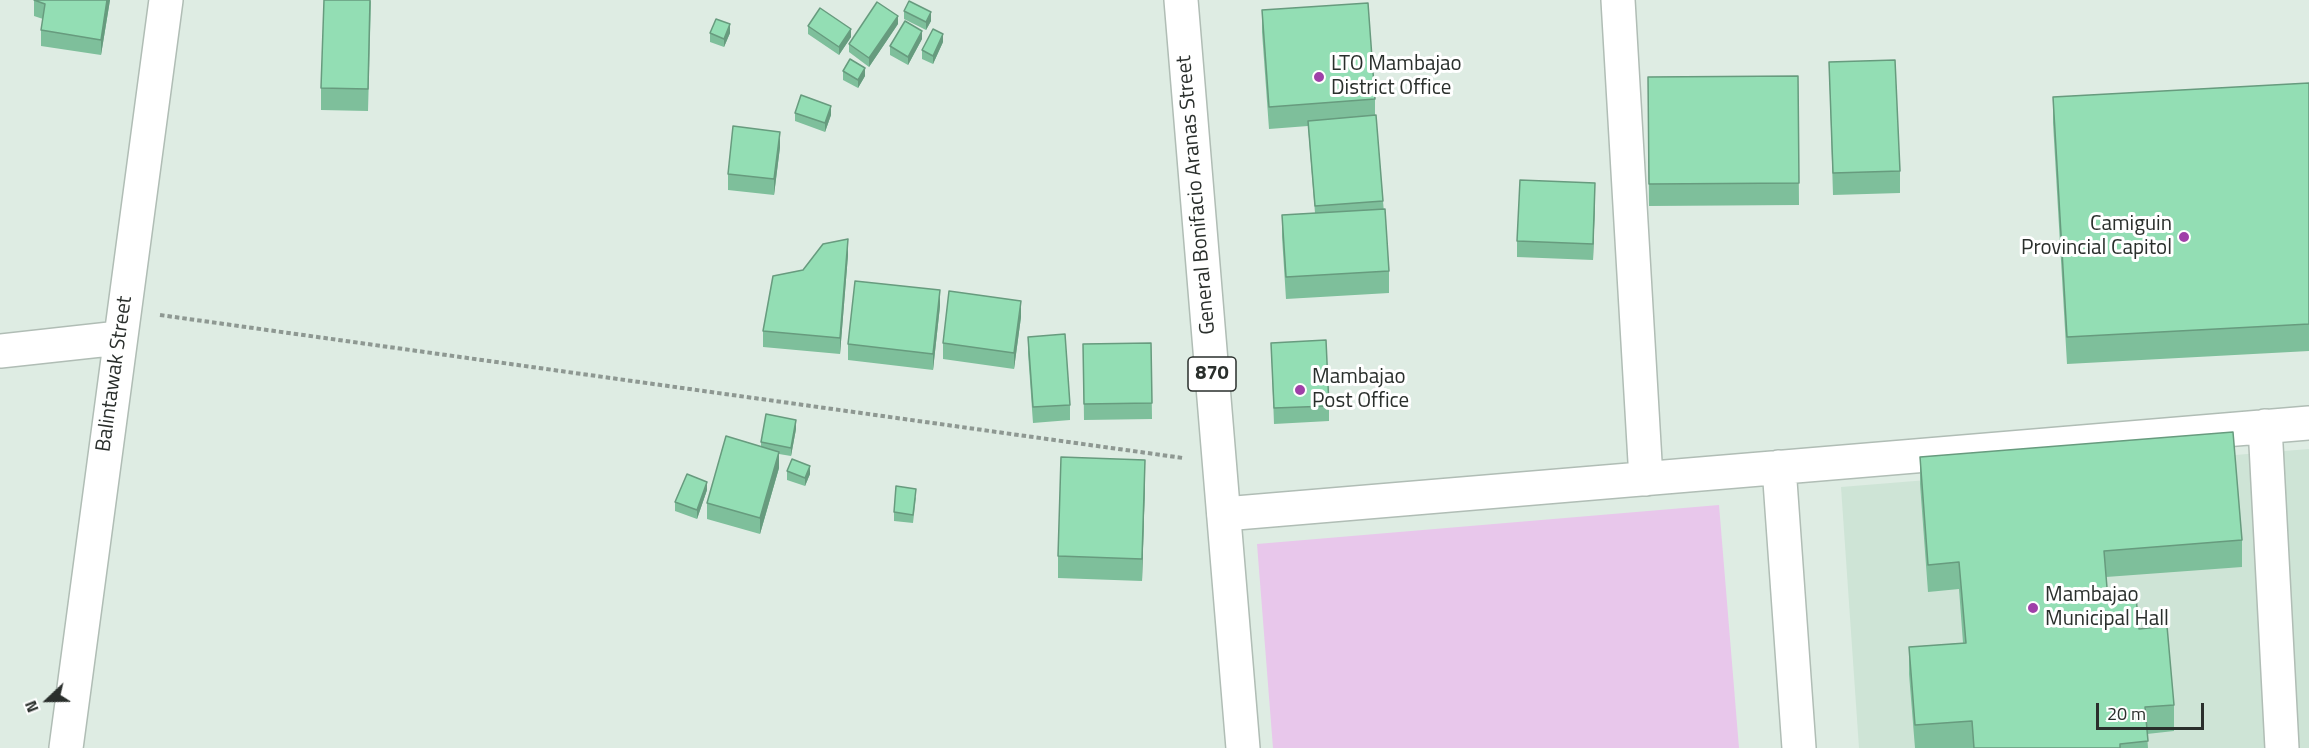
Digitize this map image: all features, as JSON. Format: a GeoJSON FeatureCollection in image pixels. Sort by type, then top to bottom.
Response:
{"type":"FeatureCollection","features":[{"type":"Feature","properties":{"kind":"street","name":"Balintawak Street"},"geometry":{"type":"LineString","coordinates":[[66,748],[166,0]]}},
{"type":"Feature","properties":{"kind":"street","name":"General Bonifacio Aranas Street"},"geometry":{"type":"LineString","coordinates":[[1181,0],[1243,748]]}},
{"type":"Feature","properties":{"kind":"street"},"geometry":{"type":"LineString","coordinates":[[1618,0],[1646,479]]}},
{"type":"Feature","properties":{"kind":"street"},"geometry":{"type":"LineString","coordinates":[[0,351],[122,324]]}},
{"type":"Feature","properties":{"kind":"street"},"geometry":{"type":"LineString","coordinates":[[1224,514],[2309,423]]}},
{"type":"Feature","properties":{"kind":"street"},"geometry":{"type":"LineString","coordinates":[[2265,426],[2282,748]]}},
{"type":"Feature","properties":{"kind":"street"},"geometry":{"type":"LineString","coordinates":[[1779,467],[1799,748]]}},
{"type":"Feature","properties":{"kind":"path"},"geometry":{"type":"LineString","coordinates":[[122,324],[1220,463]]}},
{"type":"Feature","properties":{"kind":"shaded area"},"geometry":{"type":"Polygon","coordinates":[[[2309,449],[2309,748],[1859,748],[1841,487],[2309,449]]]}},
{"type":"Feature","properties":{"kind":"shaded area"},"geometry":{"type":"Polygon","coordinates":[[[1719,505],[1739,748],[1273,748],[1257,544],[1719,505]]]}},
{"type":"Feature","properties":{"kind":"building"},"geometry":{"type":"Polygon","coordinates":[[[34,0],[107,0],[101,40],[41,30],[45,4],[34,0]]]}},
{"type":"Feature","properties":{"kind":"building"},"geometry":{"type":"Polygon","coordinates":[[[324,0],[370,0],[368,89],[321,88],[324,0]]]}},
{"type":"Feature","properties":{"kind":"building"},"geometry":{"type":"Polygon","coordinates":[[[909,1],[931,12],[926,22],[904,11],[909,1]]]}},
{"type":"Feature","properties":{"kind":"building"},"geometry":{"type":"Polygon","coordinates":[[[877,2],[898,16],[869,58],[849,44],[877,2]]]}},
{"type":"Feature","properties":{"kind":"building","name":"LTO Mambajao District Office"},"geometry":{"type":"Polygon","coordinates":[[[1368,3],[1375,99],[1269,107],[1262,10],[1368,3]]]}},
{"type":"Feature","properties":{"kind":"building"},"geometry":{"type":"Polygon","coordinates":[[[820,8],[851,29],[839,47],[808,26],[820,8]]]}},
{"type":"Feature","properties":{"kind":"building"},"geometry":{"type":"Polygon","coordinates":[[[716,19],[730,24],[724,39],[710,33],[716,19]]]}},
{"type":"Feature","properties":{"kind":"building"},"geometry":{"type":"Polygon","coordinates":[[[905,21],[922,31],[908,57],[890,46],[905,21]]]}},
{"type":"Feature","properties":{"kind":"building"},"geometry":{"type":"Polygon","coordinates":[[[933,29],[943,34],[933,56],[922,50],[933,29]]]}},
{"type":"Feature","properties":{"kind":"building"},"geometry":{"type":"Polygon","coordinates":[[[850,59],[865,68],[858,80],[843,71],[850,59]]]}},
{"type":"Feature","properties":{"kind":"building"},"geometry":{"type":"Polygon","coordinates":[[[1895,60],[1900,171],[1833,173],[1829,62],[1895,60]]]}},
{"type":"Feature","properties":{"kind":"building"},"geometry":{"type":"Polygon","coordinates":[[[1798,76],[1799,183],[1649,184],[1648,77],[1798,76]]]}},
{"type":"Feature","properties":{"kind":"building","name":"Camiguin Provincial Capitol"},"geometry":{"type":"Polygon","coordinates":[[[2309,83],[2309,324],[2067,337],[2053,97],[2309,83]]]}},
{"type":"Feature","properties":{"kind":"building"},"geometry":{"type":"Polygon","coordinates":[[[801,95],[831,106],[825,123],[795,113],[801,95]]]}},
{"type":"Feature","properties":{"kind":"building"},"geometry":{"type":"Polygon","coordinates":[[[1376,115],[1383,201],[1315,206],[1308,121],[1376,115]]]}},
{"type":"Feature","properties":{"kind":"building"},"geometry":{"type":"Polygon","coordinates":[[[733,126],[780,132],[774,179],[728,174],[733,126]]]}},
{"type":"Feature","properties":{"kind":"building"},"geometry":{"type":"Polygon","coordinates":[[[1520,180],[1595,183],[1593,244],[1517,241],[1520,180]]]}},
{"type":"Feature","properties":{"kind":"building"},"geometry":{"type":"Polygon","coordinates":[[[1385,209],[1389,271],[1286,277],[1282,215],[1385,209]]]}},
{"type":"Feature","properties":{"kind":"building"},"geometry":{"type":"Polygon","coordinates":[[[848,239],[840,338],[763,331],[773,276],[803,270],[823,244],[848,239]]]}},
{"type":"Feature","properties":{"kind":"building"},"geometry":{"type":"Polygon","coordinates":[[[855,281],[940,290],[933,354],[848,344],[855,281]]]}},
{"type":"Feature","properties":{"kind":"building"},"geometry":{"type":"Polygon","coordinates":[[[949,291],[1021,301],[1014,353],[943,343],[949,291]]]}},
{"type":"Feature","properties":{"kind":"building"},"geometry":{"type":"Polygon","coordinates":[[[1065,334],[1070,405],[1033,407],[1028,337],[1065,334]]]}},
{"type":"Feature","properties":{"kind":"building","name":"Mambajao Post Office"},"geometry":{"type":"Polygon","coordinates":[[[1326,340],[1329,406],[1274,408],[1271,343],[1326,340]]]}},
{"type":"Feature","properties":{"kind":"building"},"geometry":{"type":"Polygon","coordinates":[[[1151,343],[1152,403],[1084,404],[1083,344],[1151,343]]]}},
{"type":"Feature","properties":{"kind":"building"},"geometry":{"type":"Polygon","coordinates":[[[766,414],[796,420],[791,448],[761,442],[766,414]]]}},
{"type":"Feature","properties":{"kind":"building","name":"Mambajao Municipal Hall"},"geometry":{"type":"Polygon","coordinates":[[[2233,432],[2242,540],[2104,551],[2108,600],[2136,597],[2139,629],[2167,626],[2174,705],[2145,707],[2148,741],[2120,744],[2120,748],[1974,748],[1972,721],[1915,725],[1909,647],[1966,643],[1959,562],[1928,565],[1920,457],[2233,432]]]}},
{"type":"Feature","properties":{"kind":"building"},"geometry":{"type":"Polygon","coordinates":[[[726,436],[779,452],[760,518],[707,503],[726,436]]]}},
{"type":"Feature","properties":{"kind":"building"},"geometry":{"type":"Polygon","coordinates":[[[1061,457],[1145,460],[1142,559],[1058,556],[1061,457]]]}},
{"type":"Feature","properties":{"kind":"building"},"geometry":{"type":"Polygon","coordinates":[[[792,459],[810,466],[805,478],[787,471],[792,459]]]}},
{"type":"Feature","properties":{"kind":"building"},"geometry":{"type":"Polygon","coordinates":[[[687,474],[707,482],[697,510],[675,502],[687,474]]]}},
{"type":"Feature","properties":{"kind":"building"},"geometry":{"type":"Polygon","coordinates":[[[896,486],[916,489],[913,515],[894,512],[896,486]]]}},
{"type":"Feature","properties":{"kind":"place","name":"LTO Mambajao District Office"},"geometry":{"type":"Point","coordinates":[1319,77]}},
{"type":"Feature","properties":{"kind":"place","name":"Camiguin Provincial Capitol"},"geometry":{"type":"Point","coordinates":[2184,237]}},
{"type":"Feature","properties":{"kind":"place","name":"Mambajao Post Office"},"geometry":{"type":"Point","coordinates":[1300,390]}},
{"type":"Feature","properties":{"kind":"place","name":"Mambajao Municipal Hall"},"geometry":{"type":"Point","coordinates":[2033,608]}}]}
